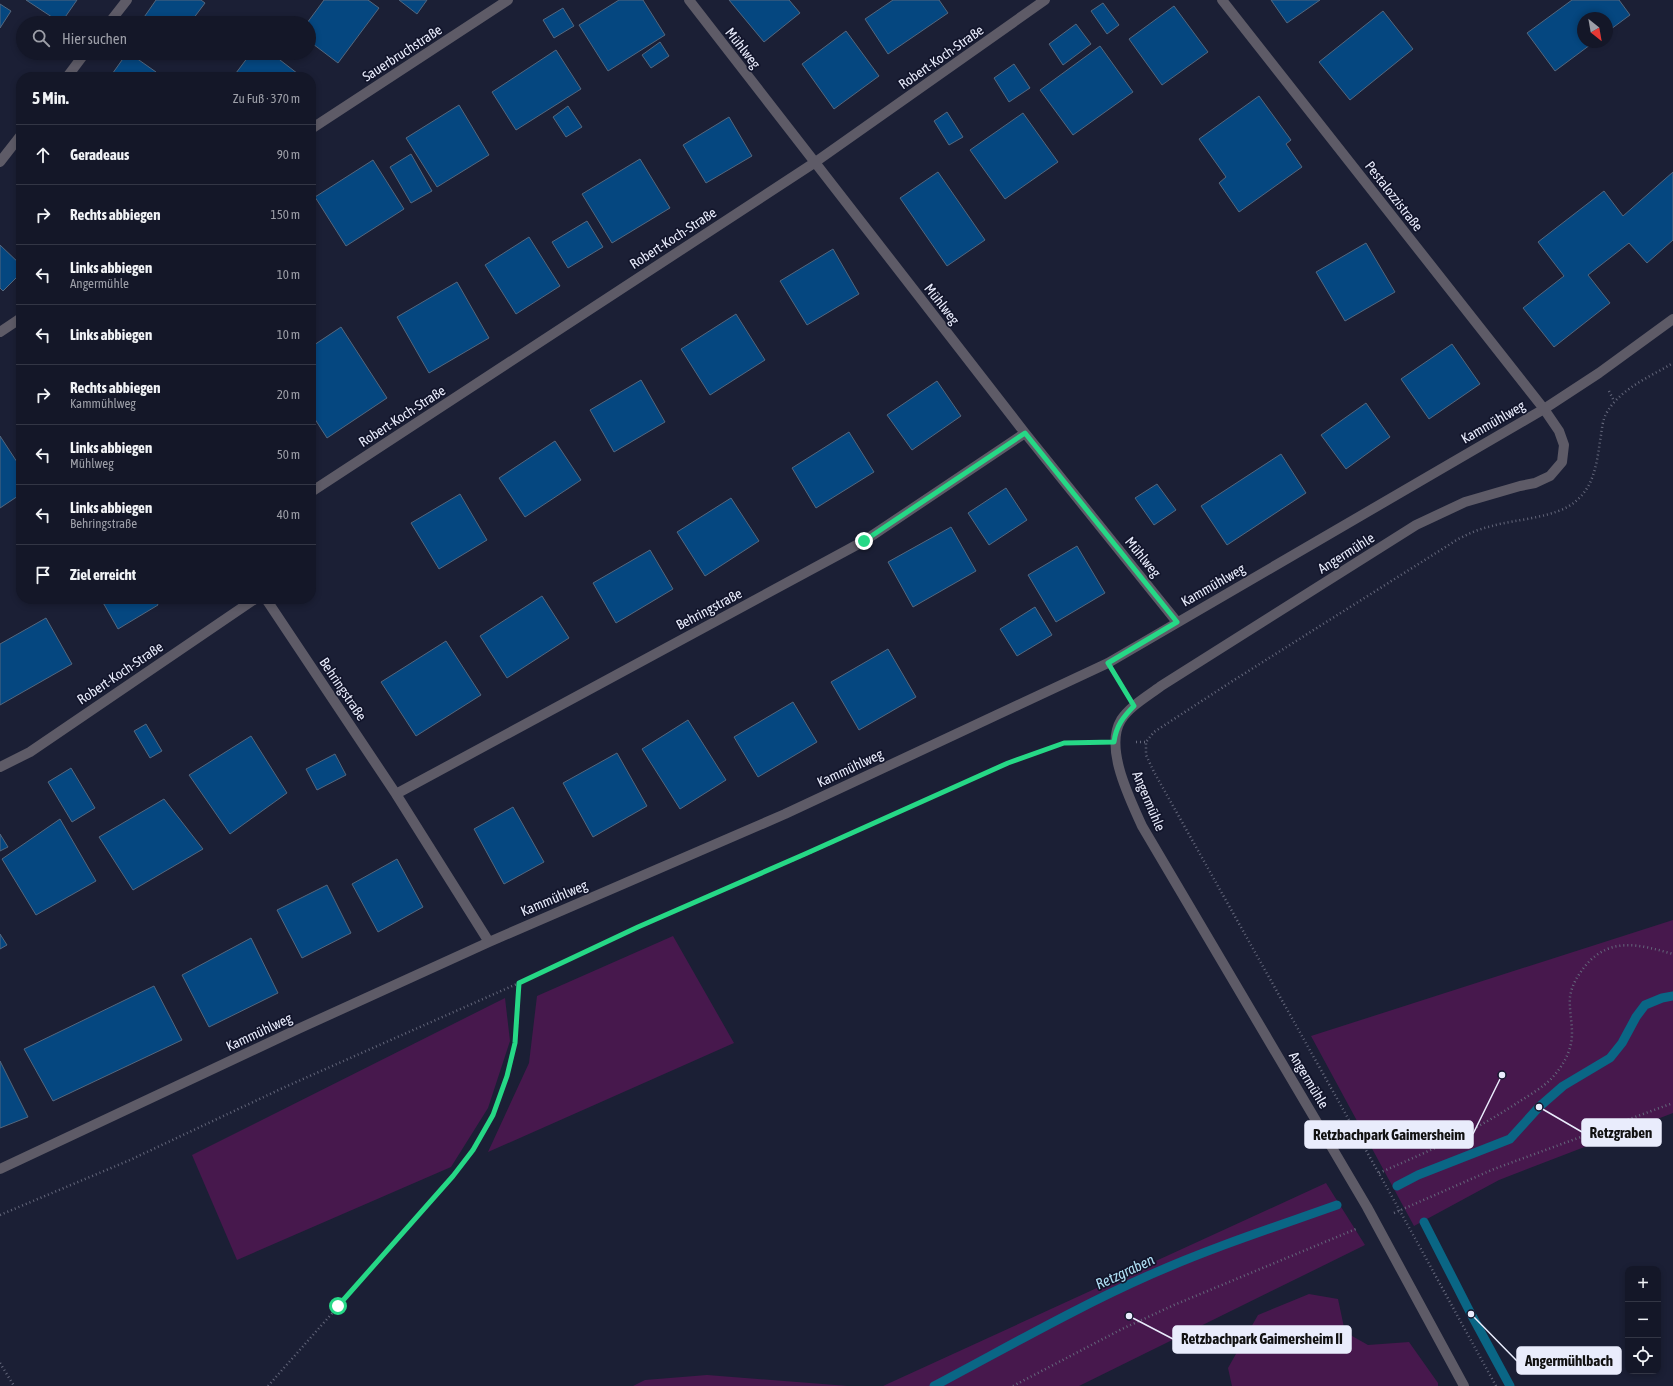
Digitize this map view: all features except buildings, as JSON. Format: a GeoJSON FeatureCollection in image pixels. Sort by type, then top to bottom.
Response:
{"type":"FeatureCollection","features":[{"type":"Feature","properties":{"kind":"street"},"geometry":{"type":"LineString","coordinates":[[114,16],[127,0]]}},
{"type":"Feature","properties":{"kind":"street","name":"Sauerbruchstraße"},"geometry":{"type":"LineString","coordinates":[[316,125],[508,0]]}},
{"type":"Feature","properties":{"kind":"street","name":"Mühlweg"},"geometry":{"type":"LineString","coordinates":[[689,0],[1025,433],[1177,622]]}},
{"type":"Feature","properties":{"kind":"street","name":"Robert-Koch-Straße"},"geometry":{"type":"LineString","coordinates":[[316,489],[814,163],[1045,0]]}},
{"type":"Feature","properties":{"kind":"street","name":"Pestalozzistraße"},"geometry":{"type":"LineString","coordinates":[[1222,0],[1544,409]]}},
{"type":"Feature","properties":{"kind":"street"},"geometry":{"type":"LineString","coordinates":[[71,72],[80,60]]}},
{"type":"Feature","properties":{"kind":"street"},"geometry":{"type":"LineString","coordinates":[[0,162],[16,141]]}},
{"type":"Feature","properties":{"kind":"street","name":"Kammühlweg"},"geometry":{"type":"LineString","coordinates":[[0,1169],[298,1029],[489,942],[785,814],[1108,663],[1544,409],[1599,374],[1673,319]]}},
{"type":"Feature","properties":{"kind":"street"},"geometry":{"type":"LineString","coordinates":[[0,332],[16,321]]}},
{"type":"Feature","properties":{"kind":"street","name":"Angermühle"},"geometry":{"type":"LineString","coordinates":[[1464,1386],[1375,1222],[1142,826],[1125,787],[1114,742],[1116,731],[1122,719],[1134,706],[1161,686],[1416,525],[1464,502],[1536,483],[1550,476],[1562,462],[1564,445],[1559,431],[1544,409]]}},
{"type":"Feature","properties":{"kind":"street","name":"Behringstraße"},"geometry":{"type":"LineString","coordinates":[[396,794],[864,541],[1025,433]]}},
{"type":"Feature","properties":{"kind":"street","name":"Robert-Koch-Straße"},"geometry":{"type":"LineString","coordinates":[[0,767],[30,752],[248,604]]}},
{"type":"Feature","properties":{"kind":"street","name":"Behringstraße"},"geometry":{"type":"LineString","coordinates":[[269,604],[396,794],[489,942]]}},
{"type":"Feature","properties":{"kind":"path"},"geometry":{"type":"LineString","coordinates":[[1496,1386],[1379,1173],[1154,772],[1146,755],[1146,742],[1154,732],[1230,682],[1455,541],[1472,532],[1492,526],[1563,510],[1576,502],[1588,487],[1596,470],[1605,415],[1614,401],[1628,390],[1673,363]]}},
{"type":"Feature","properties":{"kind":"path"},"geometry":{"type":"LineString","coordinates":[[0,1215],[130,1160],[285,1087],[519,983],[638,927],[1008,763],[1064,743],[1114,742]]}},
{"type":"Feature","properties":{"kind":"path"},"geometry":{"type":"LineString","coordinates":[[1379,1173],[1442,1146],[1488,1122],[1550,1080],[1562,1066],[1571,1049],[1572,1034],[1570,999],[1572,986],[1588,963],[1601,953],[1615,946],[1631,945],[1646,946],[1673,954]]}},
{"type":"Feature","properties":{"kind":"path"},"geometry":{"type":"LineString","coordinates":[[268,1386],[453,1176],[473,1150],[493,1115],[507,1076],[515,1043],[519,983]]}},
{"type":"Feature","properties":{"kind":"path"},"geometry":{"type":"LineString","coordinates":[[1013,1386],[1122,1329],[1174,1304],[1375,1222],[1494,1169],[1673,1103]]}},
{"type":"Feature","properties":{"kind":"path"},"geometry":{"type":"LineString","coordinates":[[0,1363],[14,1386]]}},
{"type":"Feature","properties":{"kind":"shaded area"},"geometry":{"type":"Polygon","coordinates":[[[1673,920],[1673,1113],[1499,1180],[1414,1226],[1311,1036],[1673,920]]]}},
{"type":"Feature","properties":{"kind":"shaded area"},"geometry":{"type":"Polygon","coordinates":[[[673,936],[734,1043],[488,1152],[529,1063],[537,996],[673,936]]]}},
{"type":"Feature","properties":{"kind":"shaded area"},"geometry":{"type":"Polygon","coordinates":[[[505,998],[510,1041],[488,1108],[451,1167],[237,1260],[192,1155],[505,998]]]}},
{"type":"Feature","properties":{"kind":"shaded area"},"geometry":{"type":"Polygon","coordinates":[[[1326,1183],[1365,1245],[1079,1386],[883,1386],[1326,1183]]]}},
{"type":"Feature","properties":{"kind":"shaded area"},"geometry":{"type":"Polygon","coordinates":[[[1309,1294],[1338,1299],[1345,1332],[1368,1345],[1409,1342],[1438,1383],[1438,1386],[1232,1386],[1228,1368],[1258,1315],[1309,1294]]]}},
{"type":"Feature","properties":{"kind":"shaded area"},"geometry":{"type":"Polygon","coordinates":[[[707,1375],[848,1386],[633,1386],[645,1380],[707,1375]]]}},
{"type":"Feature","properties":{"kind":"waterway","name":"Retzgraben"},"geometry":{"type":"LineString","coordinates":[[1397,1186],[1418,1175],[1510,1139],[1539,1107],[1563,1086],[1610,1058],[1622,1043],[1636,1017],[1645,1005],[1662,998],[1673,996]]}},
{"type":"Feature","properties":{"kind":"waterway","name":"Retzgraben"},"geometry":{"type":"LineString","coordinates":[[934,1386],[1069,1314],[1152,1274],[1221,1246],[1337,1205]]}},
{"type":"Feature","properties":{"kind":"waterway"},"geometry":{"type":"LineString","coordinates":[[1424,1222],[1510,1386]]}},
{"type":"Feature","properties":{"kind":"place","name":"Retzbachpark Gaimersheim"},"geometry":{"type":"Point","coordinates":[1502,1075]}},
{"type":"Feature","properties":{"kind":"place","name":"Retzgraben"},"geometry":{"type":"Point","coordinates":[1539,1107]}},
{"type":"Feature","properties":{"kind":"place","name":"Angermühlbach"},"geometry":{"type":"Point","coordinates":[1471,1314]}},
{"type":"Feature","properties":{"kind":"place","name":"Retzbachpark Gaimersheim II"},"geometry":{"type":"Point","coordinates":[1129,1316]}},
{"type":"Feature","properties":{"kind":"route"},"geometry":{"type":"LineString","coordinates":[[338,1306],[453,1176],[473,1150],[493,1115],[507,1076],[515,1043],[519,983],[638,927],[1008,763],[1064,743],[1114,742],[1116,731],[1122,719],[1134,706],[1108,663],[1177,622],[1025,433],[864,541]]}}]}
